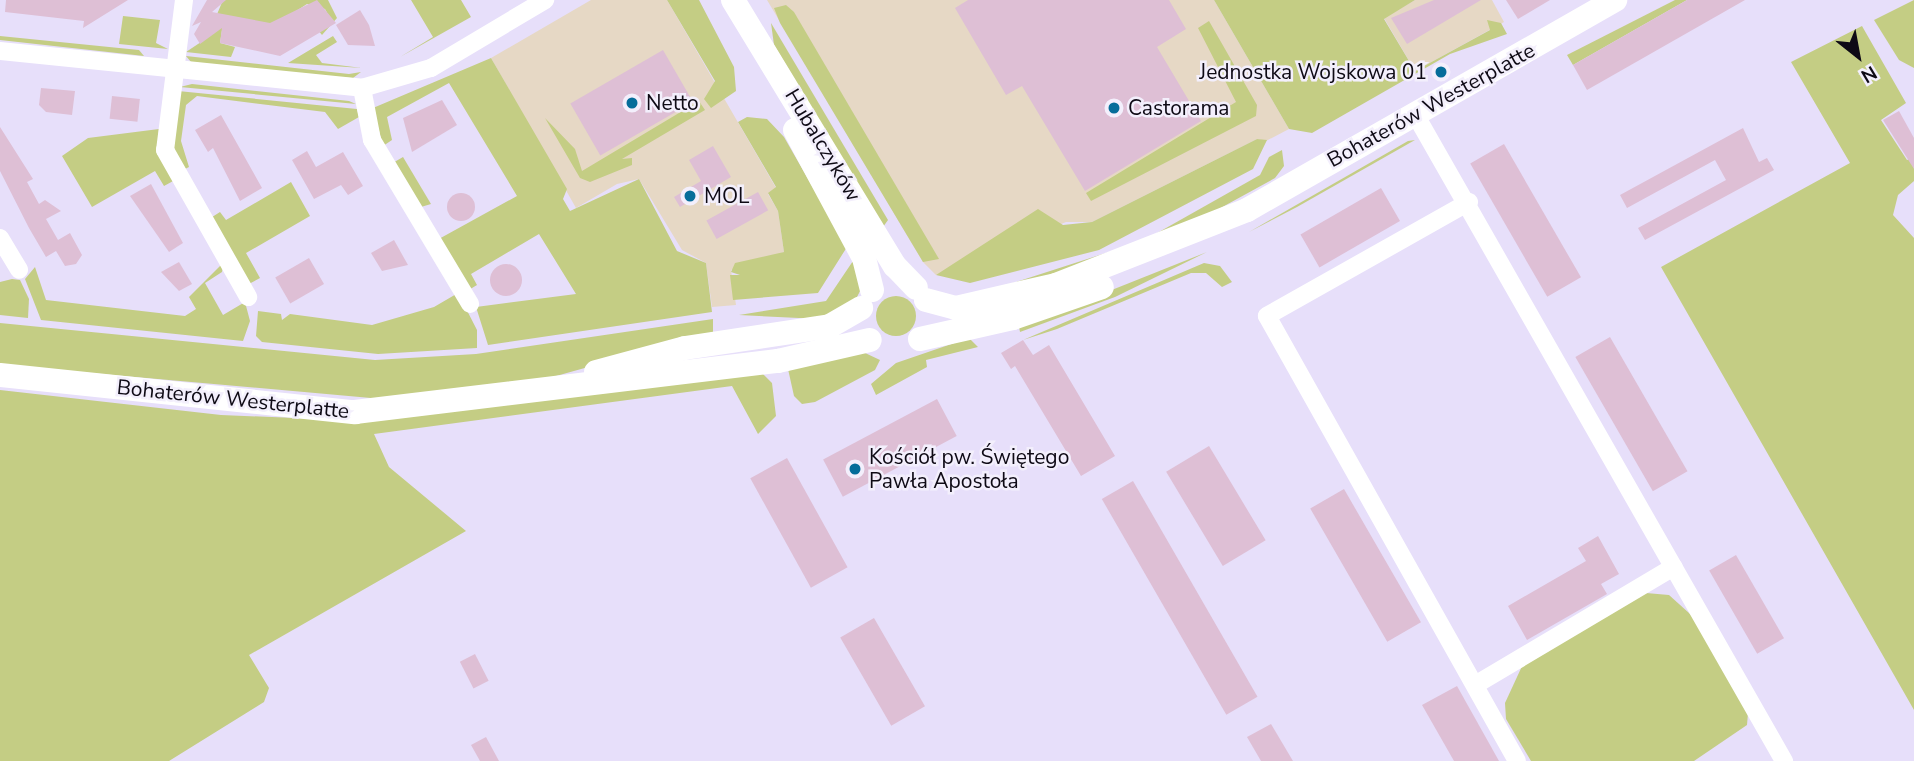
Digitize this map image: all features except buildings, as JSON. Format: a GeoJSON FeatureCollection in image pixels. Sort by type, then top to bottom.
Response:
{"type":"FeatureCollection","features":[{"type":"Feature","properties":{"kind":"main road","name":"Hubalczyków"},"geometry":{"type":"LineString","coordinates":[[718,0],[864,258],[867,299]]}},
{"type":"Feature","properties":{"kind":"main road","name":"Hubalczyków"},"geometry":{"type":"LineString","coordinates":[[733,0],[895,266],[921,294]]}},
{"type":"Feature","properties":{"kind":"main road","name":"Bohaterów Westerplatte"},"geometry":{"type":"LineString","coordinates":[[920,340],[1013,318],[1153,267],[1247,210],[1615,0]]}},
{"type":"Feature","properties":{"kind":"main road","name":"Bohaterów Westerplatte"},"geometry":{"type":"LineString","coordinates":[[921,294],[956,308],[1056,285],[1247,210]]}},
{"type":"Feature","properties":{"kind":"main road"},"geometry":{"type":"LineString","coordinates":[[898,281],[921,294],[929,325],[920,340],[895,351],[870,340],[867,299],[898,281]]}},
{"type":"Feature","properties":{"kind":"main road","name":"Bohaterów Westerplatte"},"geometry":{"type":"LineString","coordinates":[[550,391],[685,348],[830,326],[867,299]]}},
{"type":"Feature","properties":{"kind":"main road","name":"Bohaterów Westerplatte"},"geometry":{"type":"LineString","coordinates":[[0,375],[355,412],[550,391],[778,361],[870,340]]}},
{"type":"Feature","properties":{"kind":"street"},"geometry":{"type":"LineString","coordinates":[[184,0],[174,70],[167,155],[248,297]]}},
{"type":"Feature","properties":{"kind":"street"},"geometry":{"type":"LineString","coordinates":[[0,51],[362,88],[424,71],[545,0]]}},
{"type":"Feature","properties":{"kind":"street"},"geometry":{"type":"LineString","coordinates":[[362,88],[372,140],[470,304]]}},
{"type":"Feature","properties":{"kind":"street"},"geometry":{"type":"LineString","coordinates":[[1415,114],[1469,202],[1784,761]]}},
{"type":"Feature","properties":{"kind":"street"},"geometry":{"type":"LineString","coordinates":[[1469,202],[1268,316],[1517,761]]}},
{"type":"Feature","properties":{"kind":"street"},"geometry":{"type":"LineString","coordinates":[[0,238],[19,270]]}},
{"type":"Feature","properties":{"kind":"street"},"geometry":{"type":"LineString","coordinates":[[1475,685],[1675,567]]}},
{"type":"Feature","properties":{"kind":"shaded area"},"geometry":{"type":"Polygon","coordinates":[[[591,0],[667,0],[776,188],[768,194],[778,211],[784,252],[731,270],[736,305],[712,307],[706,263],[682,250],[639,179],[617,184],[576,208],[491,58],[591,0]]]}},
{"type":"Feature","properties":{"kind":"shaded area"},"geometry":{"type":"Polygon","coordinates":[[[767,0],[1214,0],[1289,129],[1266,141],[1257,139],[1092,222],[1066,222],[936,275],[923,262],[767,0]]]}},
{"type":"Feature","properties":{"kind":"shaded area"},"geometry":{"type":"Polygon","coordinates":[[[1415,0],[1492,0],[1504,22],[1415,71],[1384,18],[1415,0]]]}},
{"type":"Feature","properties":{"kind":"green space"},"geometry":{"type":"Polygon","coordinates":[[[223,0],[328,0],[337,18],[322,35],[318,30],[331,20],[325,9],[307,4],[279,22],[222,30],[220,43],[235,47],[231,57],[186,52],[207,38],[223,0]]]}},
{"type":"Feature","properties":{"kind":"green space"},"geometry":{"type":"Polygon","coordinates":[[[411,0],[461,0],[471,17],[400,57],[433,37],[411,0]]]}},
{"type":"Feature","properties":{"kind":"green space"},"geometry":{"type":"Polygon","coordinates":[[[667,0],[699,0],[734,67],[736,91],[711,108],[704,99],[715,81],[667,0]]]}},
{"type":"Feature","properties":{"kind":"green space"},"geometry":{"type":"Polygon","coordinates":[[[1214,0],[1415,0],[1384,19],[1415,71],[1490,30],[1487,20],[1501,23],[1507,34],[1450,54],[1312,133],[1289,129],[1214,0]]]}},
{"type":"Feature","properties":{"kind":"green space"},"geometry":{"type":"Polygon","coordinates":[[[1675,0],[1687,0],[1573,65],[1567,55],[1675,0]]]}},
{"type":"Feature","properties":{"kind":"green space"},"geometry":{"type":"Polygon","coordinates":[[[1914,0],[1914,68],[1899,60],[1874,20],[1914,0]]]}},
{"type":"Feature","properties":{"kind":"green space"},"geometry":{"type":"Polygon","coordinates":[[[786,5],[794,12],[939,259],[923,262],[780,23],[774,8],[786,5]]]}},
{"type":"Feature","properties":{"kind":"green space"},"geometry":{"type":"Polygon","coordinates":[[[123,16],[160,20],[156,43],[168,49],[119,44],[123,16]]]}},
{"type":"Feature","properties":{"kind":"green space"},"geometry":{"type":"Polygon","coordinates":[[[1209,21],[1257,105],[1256,116],[1091,201],[1086,193],[1236,102],[1198,28],[1209,21]]]}},
{"type":"Feature","properties":{"kind":"green space"},"geometry":{"type":"Polygon","coordinates":[[[771,23],[888,220],[883,227],[774,45],[771,23]]]}},
{"type":"Feature","properties":{"kind":"green space"},"geometry":{"type":"Polygon","coordinates":[[[1862,26],[1906,103],[1881,120],[1907,160],[1914,157],[1914,181],[1898,195],[1893,215],[1914,238],[1914,710],[1661,267],[1850,163],[1791,62],[1862,26]]]}},
{"type":"Feature","properties":{"kind":"green space"},"geometry":{"type":"Polygon","coordinates":[[[0,36],[139,50],[144,56],[0,40],[0,36]]]}},
{"type":"Feature","properties":{"kind":"green space"},"geometry":{"type":"Polygon","coordinates":[[[333,36],[337,42],[316,55],[322,63],[362,68],[288,63],[333,36]]]}},
{"type":"Feature","properties":{"kind":"green space"},"geometry":{"type":"Polygon","coordinates":[[[186,56],[349,74],[361,72],[353,78],[300,75],[191,62],[186,56]]]}},
{"type":"Feature","properties":{"kind":"green space"},"geometry":{"type":"Polygon","coordinates":[[[491,58],[567,189],[563,199],[570,211],[639,179],[677,251],[706,263],[712,312],[488,345],[476,307],[576,294],[539,234],[471,274],[477,285],[467,291],[437,240],[517,196],[449,83],[387,117],[392,140],[383,146],[373,108],[491,58]]]}},
{"type":"Feature","properties":{"kind":"green space"},"geometry":{"type":"Polygon","coordinates":[[[192,84],[349,101],[356,104],[180,87],[192,84]]]}},
{"type":"Feature","properties":{"kind":"green space"},"geometry":{"type":"Polygon","coordinates":[[[178,91],[357,109],[359,117],[338,129],[325,112],[197,96],[186,105],[181,141],[189,167],[181,171],[172,141],[178,91]]]}},
{"type":"Feature","properties":{"kind":"green space"},"geometry":{"type":"Polygon","coordinates":[[[699,101],[705,110],[622,159],[632,158],[632,165],[590,182],[580,178],[545,118],[575,149],[582,171],[699,101]]]}},
{"type":"Feature","properties":{"kind":"green space"},"geometry":{"type":"Polygon","coordinates":[[[747,117],[767,119],[784,137],[847,247],[818,293],[733,300],[730,275],[740,275],[731,272],[735,263],[784,252],[778,211],[768,193],[776,187],[738,122],[747,117]]]}},
{"type":"Feature","properties":{"kind":"green space"},"geometry":{"type":"Polygon","coordinates":[[[159,129],[158,143],[175,180],[164,186],[155,171],[92,207],[62,156],[88,138],[159,129]]]}},
{"type":"Feature","properties":{"kind":"green space"},"geometry":{"type":"Polygon","coordinates":[[[1257,139],[1267,140],[1253,169],[1099,250],[970,283],[936,275],[1038,209],[1063,225],[1092,222],[1257,139]]]}},
{"type":"Feature","properties":{"kind":"green space"},"geometry":{"type":"Polygon","coordinates":[[[1415,140],[1297,207],[1249,232],[1408,141],[1415,140]]]}},
{"type":"Feature","properties":{"kind":"green space"},"geometry":{"type":"Polygon","coordinates":[[[1282,150],[1284,166],[1275,178],[1206,216],[1075,270],[1010,284],[1143,241],[1260,175],[1269,157],[1282,150]]]}},
{"type":"Feature","properties":{"kind":"green space"},"geometry":{"type":"Polygon","coordinates":[[[403,157],[431,204],[421,207],[391,164],[403,157]]]}},
{"type":"Feature","properties":{"kind":"green space"},"geometry":{"type":"Polygon","coordinates":[[[291,182],[310,216],[246,253],[260,278],[247,285],[209,219],[220,212],[226,220],[291,182]]]}},
{"type":"Feature","properties":{"kind":"green space"},"geometry":{"type":"Polygon","coordinates":[[[1207,252],[1115,297],[1020,332],[1019,327],[1207,252]]]}},
{"type":"Feature","properties":{"kind":"green space"},"geometry":{"type":"Polygon","coordinates":[[[855,258],[861,289],[855,301],[820,319],[739,315],[826,301],[855,258]]]}},
{"type":"Feature","properties":{"kind":"green space"},"geometry":{"type":"Polygon","coordinates":[[[224,262],[222,272],[205,283],[223,315],[245,302],[250,321],[243,341],[41,320],[25,279],[35,267],[46,300],[185,316],[196,309],[189,297],[224,262]]]}},
{"type":"Feature","properties":{"kind":"green space"},"geometry":{"type":"Polygon","coordinates":[[[1204,263],[1220,266],[1232,282],[1222,287],[1206,273],[1191,273],[1057,329],[1023,340],[1204,263]]]}},
{"type":"Feature","properties":{"kind":"green space"},"geometry":{"type":"Polygon","coordinates":[[[20,280],[29,299],[28,318],[0,315],[0,282],[20,280]]]}},
{"type":"Feature","properties":{"kind":"green space"},"geometry":{"type":"Polygon","coordinates":[[[458,293],[477,330],[477,348],[378,354],[262,342],[256,336],[258,311],[281,314],[282,320],[290,314],[372,325],[434,307],[458,293]]]}},
{"type":"Feature","properties":{"kind":"green space"},"geometry":{"type":"Polygon","coordinates":[[[896,296],[904,297],[910,302],[915,308],[915,324],[910,330],[904,335],[896,336],[888,335],[882,330],[877,324],[876,316],[877,308],[882,302],[888,297],[896,296]]]}},
{"type":"Feature","properties":{"kind":"green space"},"geometry":{"type":"Polygon","coordinates":[[[713,319],[713,332],[549,378],[382,399],[0,365],[0,323],[375,360],[476,354],[713,319]]]}},
{"type":"Feature","properties":{"kind":"green space"},"geometry":{"type":"Polygon","coordinates":[[[969,338],[978,347],[926,360],[927,367],[876,395],[871,384],[896,363],[969,338]]]}},
{"type":"Feature","properties":{"kind":"green space"},"geometry":{"type":"Polygon","coordinates":[[[863,352],[880,360],[875,370],[815,402],[802,404],[794,396],[788,369],[863,352]]]}},
{"type":"Feature","properties":{"kind":"green space"},"geometry":{"type":"Polygon","coordinates":[[[761,372],[772,383],[776,416],[758,434],[732,386],[374,434],[389,467],[466,531],[249,655],[269,688],[264,702],[169,761],[0,761],[0,390],[221,415],[367,421],[761,372]]]}},
{"type":"Feature","properties":{"kind":"green space"},"geometry":{"type":"Polygon","coordinates":[[[1646,593],[1669,595],[1699,622],[1748,713],[1747,725],[1694,761],[1531,761],[1506,719],[1505,703],[1523,664],[1646,593]]]}},
{"type":"Feature","properties":{"kind":"place","name":"Jednostka Wojskowa 01"},"geometry":{"type":"Point","coordinates":[1441,72]}},
{"type":"Feature","properties":{"kind":"place","name":"Netto"},"geometry":{"type":"Point","coordinates":[632,103]}},
{"type":"Feature","properties":{"kind":"place","name":"Castorama"},"geometry":{"type":"Point","coordinates":[1114,108]}},
{"type":"Feature","properties":{"kind":"place","name":"MOL"},"geometry":{"type":"Point","coordinates":[690,196]}},
{"type":"Feature","properties":{"kind":"place","name":"Kościół pw. Świętego Pawła Apostoła"},"geometry":{"type":"Point","coordinates":[855,469]}}]}
